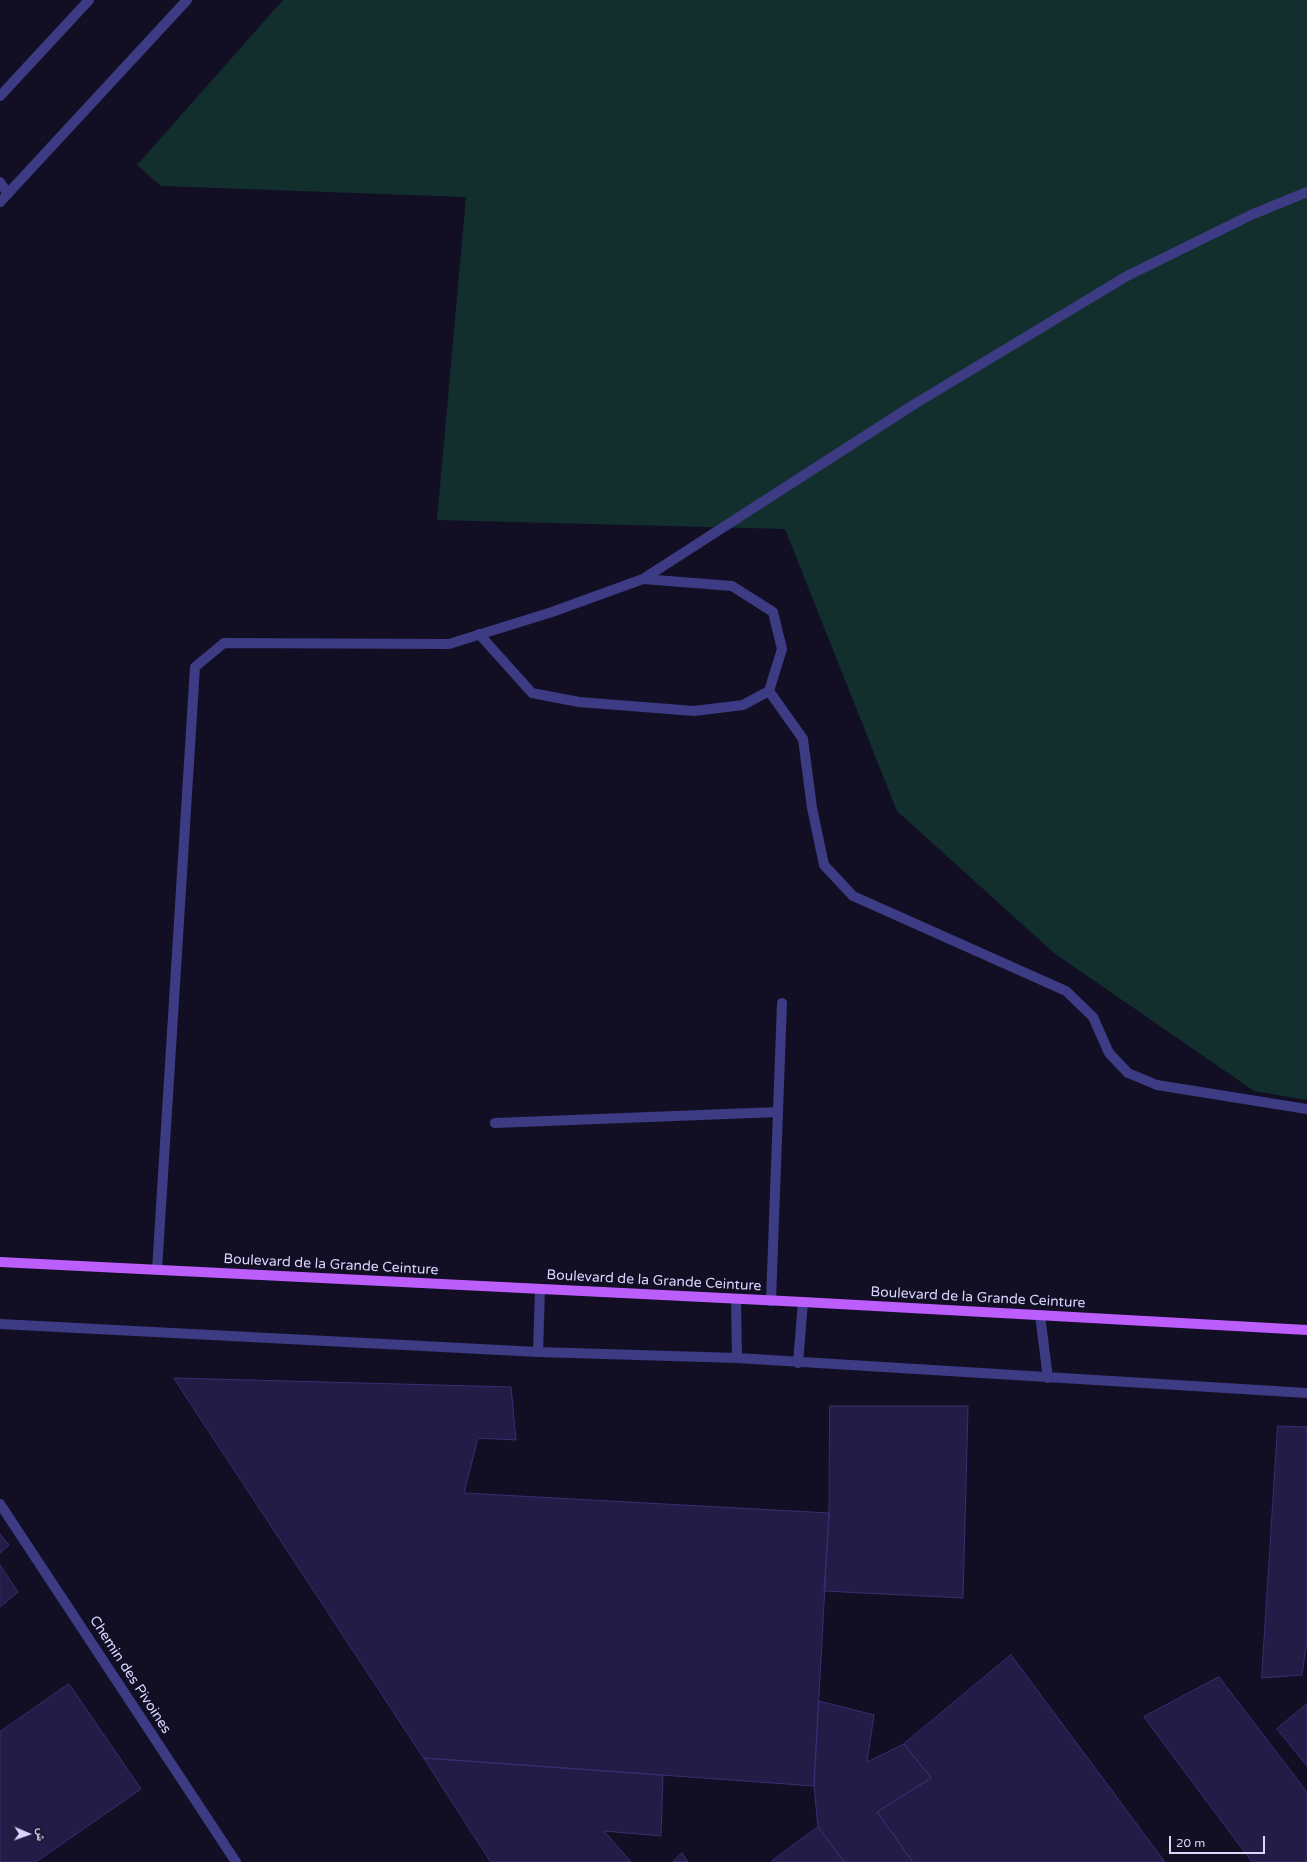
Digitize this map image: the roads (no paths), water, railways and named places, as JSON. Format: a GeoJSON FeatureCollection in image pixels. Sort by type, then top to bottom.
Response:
{"type":"FeatureCollection","features":[{"type":"Feature","properties":{"kind":"main road","name":"Boulevard de la Grande Ceinture"},"geometry":{"type":"LineString","coordinates":[[0,1262],[803,1302],[1307,1330]]}},
{"type":"Feature","properties":{"kind":"street"},"geometry":{"type":"LineString","coordinates":[[0,96],[89,0]]}},
{"type":"Feature","properties":{"kind":"street"},"geometry":{"type":"LineString","coordinates":[[0,202],[187,0]]}},
{"type":"Feature","properties":{"kind":"street"},"geometry":{"type":"LineString","coordinates":[[0,182],[8,194]]}},
{"type":"Feature","properties":{"kind":"street"},"geometry":{"type":"LineString","coordinates":[[157,1270],[195,667],[224,643],[449,644],[552,612],[643,579],[913,405],[1127,276],[1252,215],[1307,192]]}},
{"type":"Feature","properties":{"kind":"street"},"geometry":{"type":"LineString","coordinates":[[480,634],[532,693],[578,702],[694,711],[743,705],[769,691],[782,649],[773,612],[732,586],[643,579]]}},
{"type":"Feature","properties":{"kind":"street"},"geometry":{"type":"LineString","coordinates":[[769,691],[803,739],[812,808],[824,866],[853,896],[1066,991],[1093,1016],[1109,1053],[1128,1073],[1157,1084],[1307,1108]]}},
{"type":"Feature","properties":{"kind":"street"},"geometry":{"type":"LineString","coordinates":[[771,1301],[782,1004]]}},
{"type":"Feature","properties":{"kind":"street"},"geometry":{"type":"LineString","coordinates":[[495,1123],[778,1112]]}},
{"type":"Feature","properties":{"kind":"street"},"geometry":{"type":"LineString","coordinates":[[538,1352],[540,1289]]}},
{"type":"Feature","properties":{"kind":"street"},"geometry":{"type":"LineString","coordinates":[[736,1299],[737,1358]]}},
{"type":"Feature","properties":{"kind":"street"},"geometry":{"type":"LineString","coordinates":[[798,1363],[803,1302]]}},
{"type":"Feature","properties":{"kind":"street"},"geometry":{"type":"LineString","coordinates":[[1040,1315],[1048,1378]]}},
{"type":"Feature","properties":{"kind":"street"},"geometry":{"type":"LineString","coordinates":[[0,1324],[538,1352],[737,1358],[798,1363],[1307,1393]]}},
{"type":"Feature","properties":{"kind":"street","name":"Chemin des Pivoines"},"geometry":{"type":"LineString","coordinates":[[0,1504],[236,1862]]}}]}
